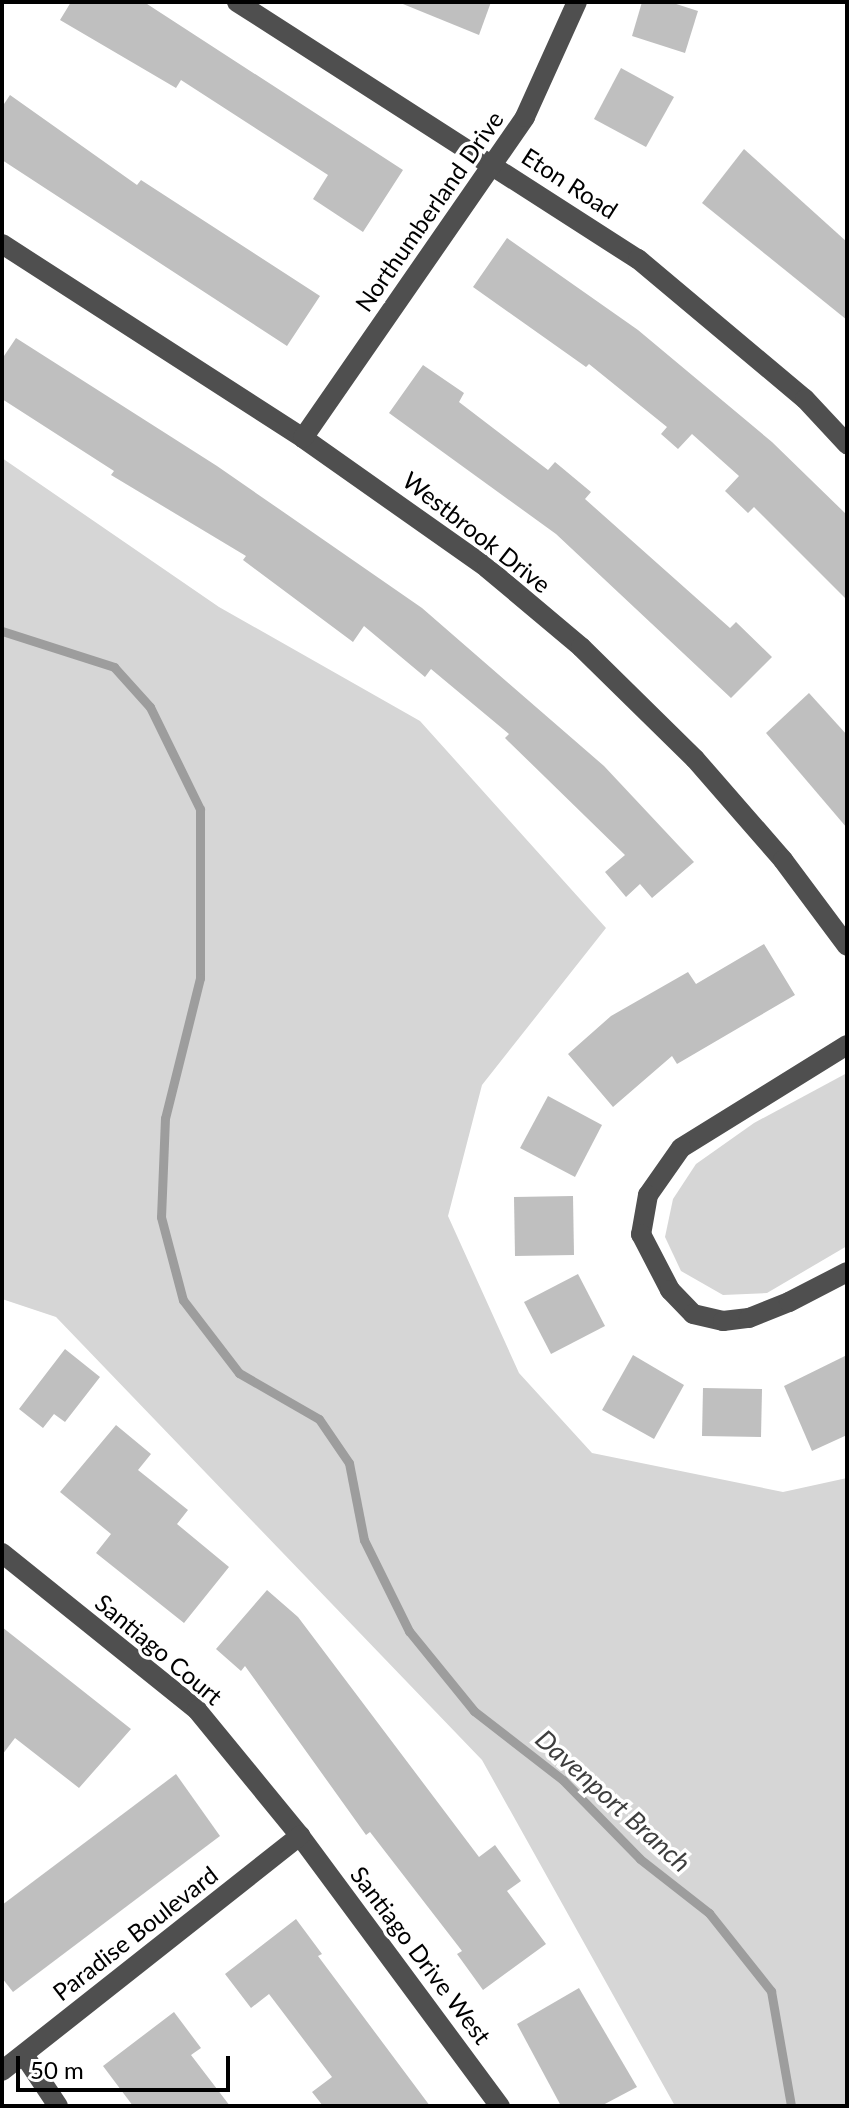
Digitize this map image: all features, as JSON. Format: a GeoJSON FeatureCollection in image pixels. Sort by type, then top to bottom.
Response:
{"type":"FeatureCollection","features":[{"type":"Feature","properties":{"kind":"street","name":"Eton Road"},"geometry":{"type":"LineString","coordinates":[[237,2],[494,163],[638,259],[805,399],[847,444]]}},
{"type":"Feature","properties":{"kind":"street","name":"Northumberland Drive"},"geometry":{"type":"LineString","coordinates":[[303,438],[525,117],[577,2]]}},
{"type":"Feature","properties":{"kind":"street","name":"Westbrook Drive"},"geometry":{"type":"LineString","coordinates":[[2,244],[303,438],[487,568],[581,647],[695,759],[783,860],[847,946]]}},
{"type":"Feature","properties":{"kind":"street"},"geometry":{"type":"LineString","coordinates":[[847,1045],[681,1148],[648,1195],[641,1234],[670,1290],[693,1314],[723,1321],[776,1308],[847,1272]]}},
{"type":"Feature","properties":{"kind":"street","name":"Santiago Court"},"geometry":{"type":"LineString","coordinates":[[2,1553],[197,1710],[300,1836]]}},
{"type":"Feature","properties":{"kind":"street","name":"Paradise Boulevard"},"geometry":{"type":"LineString","coordinates":[[2,2071],[300,1836]]}},
{"type":"Feature","properties":{"kind":"street","name":"Santiago Drive West"},"geometry":{"type":"LineString","coordinates":[[300,1836],[500,2106]]}},
{"type":"Feature","properties":{"kind":"street"},"geometry":{"type":"LineString","coordinates":[[24,2055],[58,2106]]}},
{"type":"Feature","properties":{"kind":"shaded area"},"geometry":{"type":"Polygon","coordinates":[[[2,458],[219,607],[420,721],[606,928],[482,1085],[448,1216],[519,1373],[592,1453],[783,1492],[847,1478],[847,2106],[675,2106],[482,1760],[56,1317],[2,1299],[2,458]]]}},
{"type":"Feature","properties":{"kind":"shaded area"},"geometry":{"type":"Polygon","coordinates":[[[847,1073],[847,1246],[767,1293],[723,1295],[681,1271],[665,1237],[673,1199],[696,1164],[754,1123],[847,1073]]]}},
{"type":"Feature","properties":{"kind":"building"},"geometry":{"type":"Polygon","coordinates":[[[71,2],[144,2],[403,170],[363,232],[313,199],[328,175],[181,80],[176,88],[60,20],[71,2]]]}},
{"type":"Feature","properties":{"kind":"building"},"geometry":{"type":"Polygon","coordinates":[[[398,2],[491,2],[479,35],[398,2]]]}},
{"type":"Feature","properties":{"kind":"building"},"geometry":{"type":"Polygon","coordinates":[[[642,2],[670,2],[698,11],[685,53],[632,36],[642,2]]]}},
{"type":"Feature","properties":{"kind":"building"},"geometry":{"type":"Polygon","coordinates":[[[621,68],[674,97],[646,147],[594,119],[621,68]]]}},
{"type":"Feature","properties":{"kind":"building"},"geometry":{"type":"Polygon","coordinates":[[[10,95],[137,185],[141,180],[320,296],[287,346],[2,160],[2,107],[10,95]]]}},
{"type":"Feature","properties":{"kind":"building"},"geometry":{"type":"Polygon","coordinates":[[[744,149],[847,242],[847,320],[702,203],[744,149]]]}},
{"type":"Feature","properties":{"kind":"building"},"geometry":{"type":"Polygon","coordinates":[[[507,238],[638,330],[772,442],[847,515],[847,600],[754,507],[748,513],[725,491],[739,476],[692,434],[678,449],[661,434],[667,427],[589,364],[586,367],[473,287],[507,238]]]}},
{"type":"Feature","properties":{"kind":"building"},"geometry":{"type":"Polygon","coordinates":[[[16,338],[217,466],[422,608],[604,766],[694,862],[652,898],[640,884],[626,897],[605,872],[625,855],[505,738],[509,734],[431,669],[425,677],[364,626],[353,642],[243,560],[246,556],[111,475],[114,471],[2,399],[2,359],[16,338]]]}},
{"type":"Feature","properties":{"kind":"building"},"geometry":{"type":"Polygon","coordinates":[[[423,365],[464,393],[459,402],[548,470],[555,462],[591,492],[585,499],[730,628],[736,622],[772,657],[731,698],[556,534],[389,413],[423,365]]]}},
{"type":"Feature","properties":{"kind":"building"},"geometry":{"type":"Polygon","coordinates":[[[809,693],[847,735],[847,828],[766,733],[809,693]]]}},
{"type":"Feature","properties":{"kind":"building"},"geometry":{"type":"Polygon","coordinates":[[[764,944],[795,995],[677,1064],[672,1056],[613,1107],[568,1054],[611,1016],[688,972],[696,984],[764,944]]]}},
{"type":"Feature","properties":{"kind":"building"},"geometry":{"type":"Polygon","coordinates":[[[548,1096],[602,1125],[575,1177],[520,1148],[548,1096]]]}},
{"type":"Feature","properties":{"kind":"building"},"geometry":{"type":"Polygon","coordinates":[[[573,1196],[574,1255],[515,1256],[514,1197],[573,1196]]]}},
{"type":"Feature","properties":{"kind":"building"},"geometry":{"type":"Polygon","coordinates":[[[578,1274],[605,1326],[551,1354],[524,1302],[578,1274]]]}},
{"type":"Feature","properties":{"kind":"building"},"geometry":{"type":"Polygon","coordinates":[[[65,1349],[100,1377],[65,1422],[54,1414],[43,1428],[19,1409],[65,1349]]]}},
{"type":"Feature","properties":{"kind":"building"},"geometry":{"type":"Polygon","coordinates":[[[633,1355],[684,1385],[654,1439],[602,1410],[633,1355]]]}},
{"type":"Feature","properties":{"kind":"building"},"geometry":{"type":"Polygon","coordinates":[[[847,1355],[847,1435],[812,1451],[784,1386],[847,1355]]]}},
{"type":"Feature","properties":{"kind":"building"},"geometry":{"type":"Polygon","coordinates":[[[703,1388],[762,1389],[761,1437],[702,1436],[703,1388]]]}},
{"type":"Feature","properties":{"kind":"building"},"geometry":{"type":"Polygon","coordinates":[[[116,1425],[151,1454],[138,1470],[188,1510],[177,1524],[229,1567],[184,1623],[96,1553],[111,1534],[60,1492],[116,1425]]]}},
{"type":"Feature","properties":{"kind":"building"},"geometry":{"type":"Polygon","coordinates":[[[267,1590],[298,1617],[479,1857],[495,1845],[521,1881],[507,1891],[546,1944],[483,1990],[457,1954],[462,1951],[370,1832],[366,1835],[245,1666],[241,1671],[216,1649],[267,1590]]]}},
{"type":"Feature","properties":{"kind":"building"},"geometry":{"type":"Polygon","coordinates":[[[2,1627],[131,1729],[79,1788],[15,1738],[2,1755],[2,1627]]]}},
{"type":"Feature","properties":{"kind":"building"},"geometry":{"type":"Polygon","coordinates":[[[176,1774],[220,1836],[13,1992],[2,1978],[2,1905],[176,1774]]]}},
{"type":"Feature","properties":{"kind":"building"},"geometry":{"type":"Polygon","coordinates":[[[296,1919],[322,1954],[318,1956],[430,2106],[323,2106],[312,2092],[332,2077],[269,1994],[251,2008],[225,1974],[296,1919]]]}},
{"type":"Feature","properties":{"kind":"building"},"geometry":{"type":"Polygon","coordinates":[[[579,1988],[637,2087],[601,2106],[561,2106],[517,2024],[579,1988]]]}},
{"type":"Feature","properties":{"kind":"building"},"geometry":{"type":"Polygon","coordinates":[[[174,2012],[201,2048],[191,2055],[230,2106],[133,2106],[103,2066],[174,2012]]]}},
{"type":"Feature","properties":{"kind":"waterway","name":"Davenport Branch"},"geometry":{"type":"LineString","coordinates":[[2,631],[114,667],[150,707],[200,809],[200,978],[165,1118],[161,1217],[183,1300],[239,1373],[319,1419],[349,1463],[364,1540],[409,1631],[474,1711],[563,1780],[640,1859],[709,1913],[771,1991],[791,2106]]}}]}
